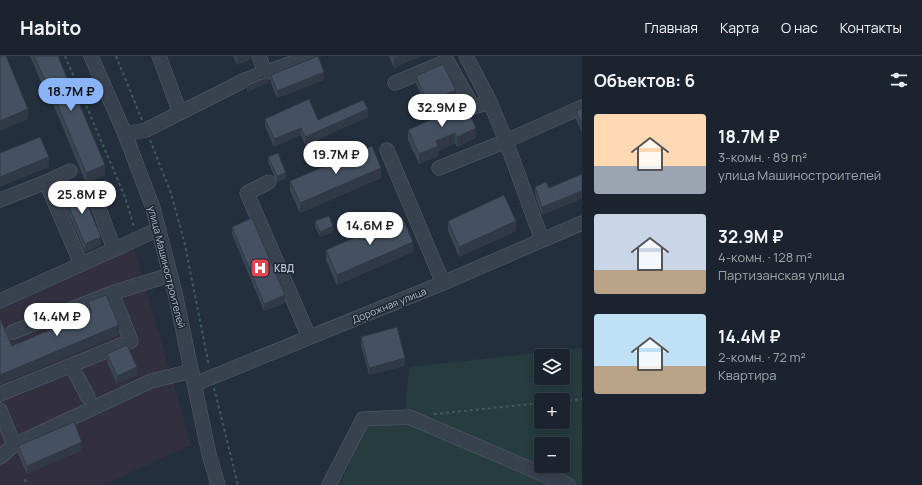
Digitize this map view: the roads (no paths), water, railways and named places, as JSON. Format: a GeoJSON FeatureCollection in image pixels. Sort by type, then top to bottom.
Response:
{"type":"FeatureCollection","features":[{"type":"Feature","properties":{"kind":"street","name":"улица Машиностроителей"},"geometry":{"type":"LineString","coordinates":[[92,56],[125,134],[159,228],[175,293],[209,454],[218,485]]}},
{"type":"Feature","properties":{"kind":"street"},"geometry":{"type":"LineString","coordinates":[[159,56],[180,113]]}},
{"type":"Feature","properties":{"kind":"street"},"geometry":{"type":"LineString","coordinates":[[258,56],[265,73]]}},
{"type":"Feature","properties":{"kind":"street"},"geometry":{"type":"LineString","coordinates":[[125,134],[146,130],[245,80],[311,56]]}},
{"type":"Feature","properties":{"kind":"street"},"geometry":{"type":"LineString","coordinates":[[466,56],[490,102],[506,141],[542,240]]}},
{"type":"Feature","properties":{"kind":"street"},"geometry":{"type":"LineString","coordinates":[[395,82],[447,61],[473,107],[490,102]]}},
{"type":"Feature","properties":{"kind":"street"},"geometry":{"type":"LineString","coordinates":[[439,168],[506,141],[582,107]]}},
{"type":"Feature","properties":{"kind":"street"},"geometry":{"type":"LineString","coordinates":[[387,150],[443,283]]}},
{"type":"Feature","properties":{"kind":"street"},"geometry":{"type":"LineString","coordinates":[[0,200],[70,171]]}},
{"type":"Feature","properties":{"kind":"street"},"geometry":{"type":"LineString","coordinates":[[46,182],[81,264]]}},
{"type":"Feature","properties":{"kind":"street"},"geometry":{"type":"LineString","coordinates":[[269,182],[247,193],[309,337]]}},
{"type":"Feature","properties":{"kind":"street"},"geometry":{"type":"LineString","coordinates":[[96,200],[114,249]]}},
{"type":"Feature","properties":{"kind":"street","name":"Дорожная улица"},"geometry":{"type":"LineString","coordinates":[[0,457],[14,445],[151,381],[193,377],[212,377],[443,283],[582,223]]}},
{"type":"Feature","properties":{"kind":"street"},"geometry":{"type":"LineString","coordinates":[[0,301],[159,228]]}},
{"type":"Feature","properties":{"kind":"street"},"geometry":{"type":"LineString","coordinates":[[13,332],[112,293],[170,275]]}},
{"type":"Feature","properties":{"kind":"street"},"geometry":{"type":"LineString","coordinates":[[0,394],[131,341],[112,293]]}},
{"type":"Feature","properties":{"kind":"street"},"geometry":{"type":"LineString","coordinates":[[71,365],[88,397]]}},
{"type":"Feature","properties":{"kind":"street"},"geometry":{"type":"LineString","coordinates":[[0,410],[14,445]]}},
{"type":"Feature","properties":{"kind":"street"},"geometry":{"type":"LineString","coordinates":[[329,485],[363,419],[409,416],[568,485]]}},
{"type":"Feature","properties":{"kind":"place","name":"КВД"},"geometry":{"type":"Point","coordinates":[260,268]}}]}
